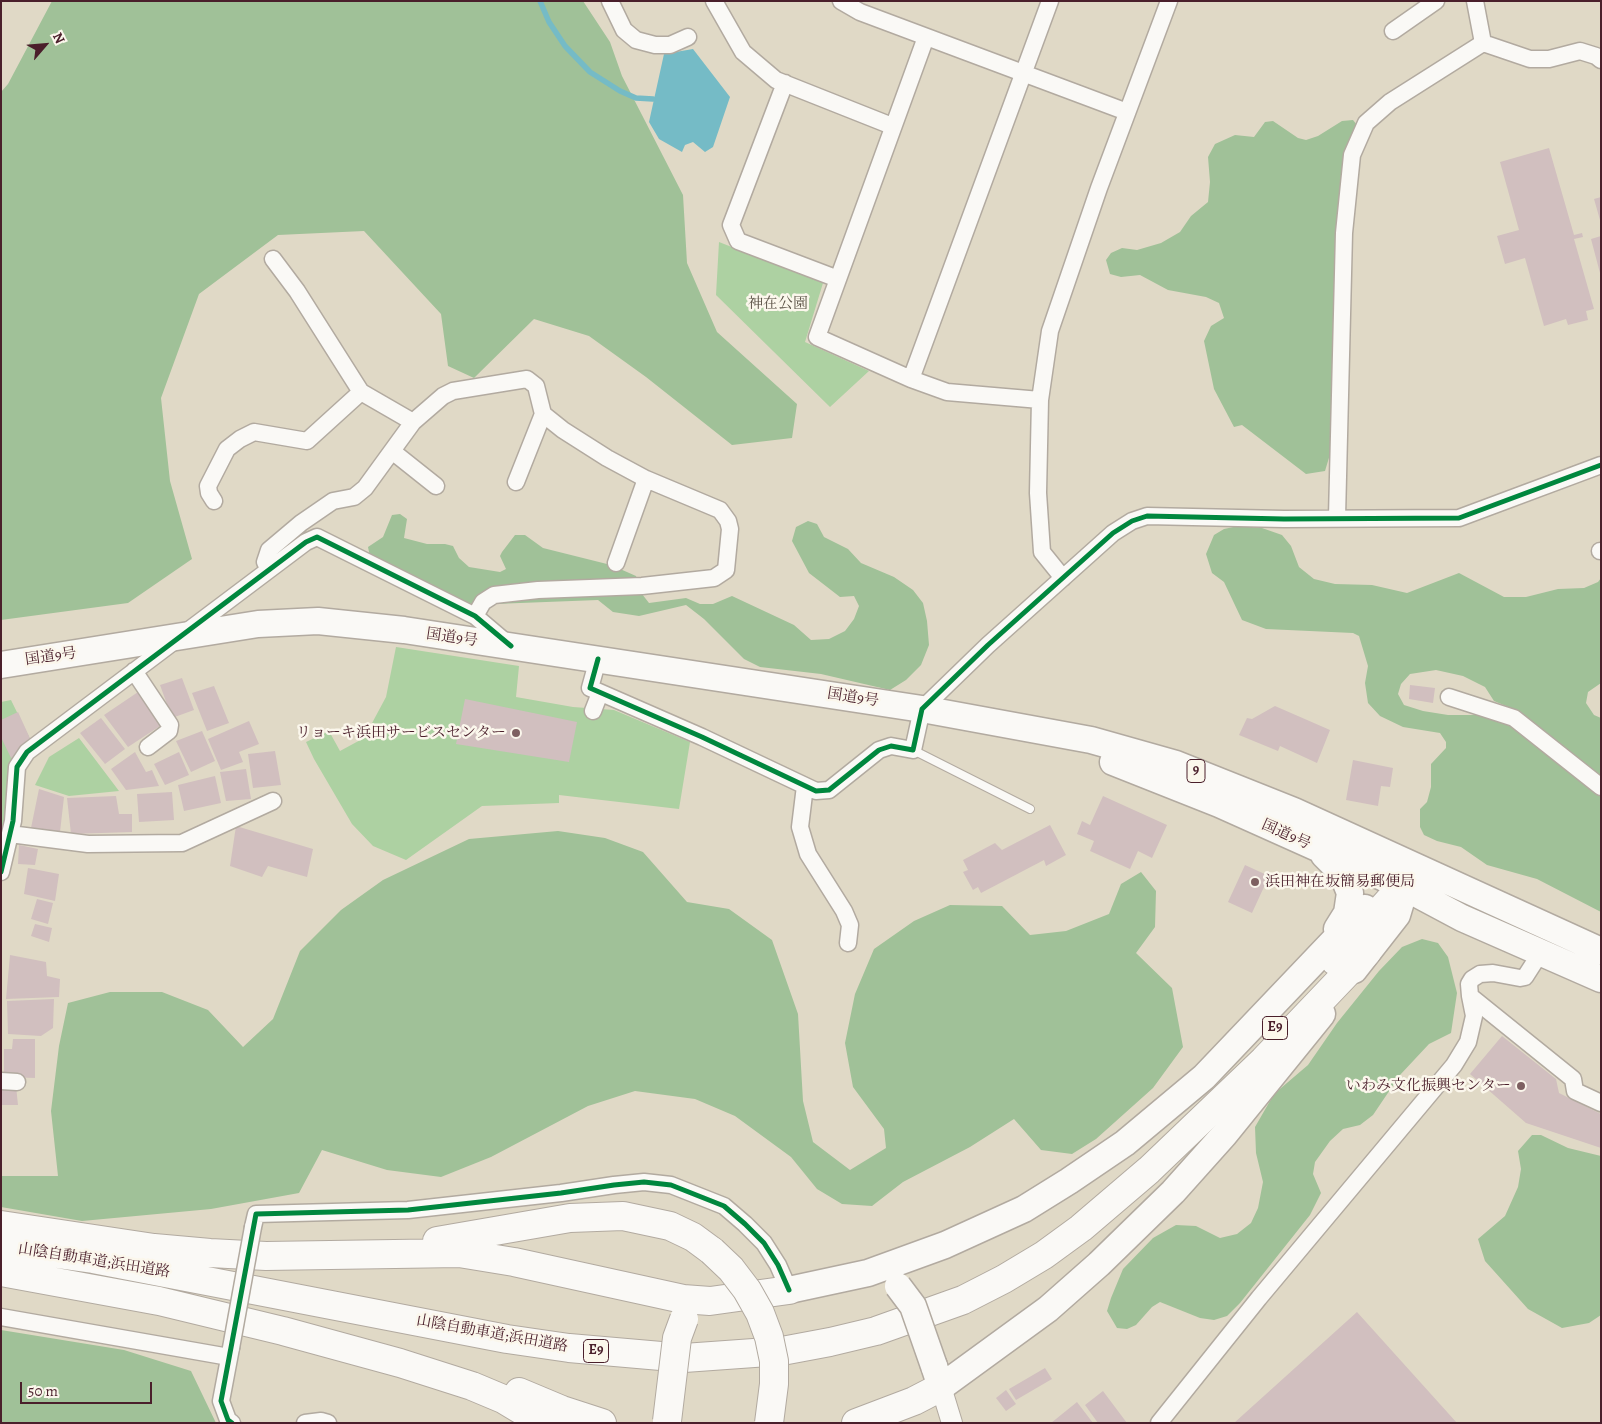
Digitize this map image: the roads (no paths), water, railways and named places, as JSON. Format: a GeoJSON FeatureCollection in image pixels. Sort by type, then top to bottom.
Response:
{"type":"FeatureCollection","features":[{"type":"Feature","properties":{"kind":"highway","name":"国道9号"},"geometry":{"type":"LineString","coordinates":[[1,664],[258,624],[318,620],[511,646],[922,709],[1091,740],[1139,752],[1224,781],[1346,835],[1409,877],[1462,918],[1601,979]]}},
{"type":"Feature","properties":{"kind":"highway","name":"国道9号"},"geometry":{"type":"LineString","coordinates":[[962,716],[1065,746],[1133,769],[1201,796],[1309,845],[1409,877],[1601,951]]}},
{"type":"Feature","properties":{"kind":"highway"},"geometry":{"type":"LineString","coordinates":[[1,1225],[154,1248],[201,1252],[266,1256],[428,1253],[477,1255],[683,1299],[710,1301],[789,1290],[868,1273],[945,1245],[1024,1209],[1125,1143],[1204,1077],[1270,1009],[1304,970],[1342,922],[1350,905],[1350,894],[1342,873],[1335,864],[1309,845]]}},
{"type":"Feature","properties":{"kind":"highway"},"geometry":{"type":"LineString","coordinates":[[1304,970],[1409,877]]}},
{"type":"Feature","properties":{"kind":"highway"},"geometry":{"type":"LineString","coordinates":[[1386,931],[1400,908],[1409,877]]}},
{"type":"Feature","properties":{"kind":"highway","name":"E9"},"geometry":{"type":"LineString","coordinates":[[1149,1170],[1409,877]]}},
{"type":"Feature","properties":{"kind":"highway"},"geometry":{"type":"LineString","coordinates":[[857,1422],[914,1401],[938,1376],[1048,1310],[1173,1192],[1276,1072],[1367,952],[1386,931],[1399,921],[1419,913],[1442,914],[1462,918]]}},
{"type":"Feature","properties":{"kind":"highway","name":"E9"},"geometry":{"type":"LineString","coordinates":[[1149,1170],[1264,1060],[1367,952]]}},
{"type":"Feature","properties":{"kind":"highway","name":"山陰自動車道;浜田道路"},"geometry":{"type":"LineString","coordinates":[[1,1246],[93,1259],[507,1338],[569,1348],[684,1358],[732,1356],[782,1351],[876,1331],[963,1300],[1004,1279],[1044,1255],[1081,1228],[1149,1170]]}},
{"type":"Feature","properties":{"kind":"highway"},"geometry":{"type":"LineString","coordinates":[[322,1256],[444,1240],[596,1215],[646,1219],[670,1226],[693,1237],[712,1251],[731,1269],[747,1290],[760,1313],[769,1337],[774,1361],[774,1384],[769,1423]]}},
{"type":"Feature","properties":{"kind":"highway"},"geometry":{"type":"LineString","coordinates":[[1,1272],[150,1299],[283,1331],[400,1363],[472,1386],[503,1399],[543,1423]]}},
{"type":"Feature","properties":{"kind":"highway"},"geometry":{"type":"LineString","coordinates":[[868,1273],[886,1278],[898,1286],[913,1306],[938,1376]]}},
{"type":"Feature","properties":{"kind":"highway"},"geometry":{"type":"LineString","coordinates":[[667,1422],[677,1338],[684,1319],[692,1311],[710,1301]]}},
{"type":"Feature","properties":{"kind":"highway"},"geometry":{"type":"LineString","coordinates":[[283,1331],[434,1362],[466,1371],[562,1410],[602,1423]]}},
{"type":"Feature","properties":{"kind":"street"},"geometry":{"type":"LineString","coordinates":[[610,1],[624,30],[636,40],[655,45],[670,45],[688,37]]}},
{"type":"Feature","properties":{"kind":"street"},"geometry":{"type":"LineString","coordinates":[[714,1],[743,52],[776,80],[892,126]]}},
{"type":"Feature","properties":{"kind":"street"},"geometry":{"type":"LineString","coordinates":[[841,1],[860,12],[1127,112]]}},
{"type":"Feature","properties":{"kind":"street"},"geometry":{"type":"LineString","coordinates":[[911,379],[1050,1]]}},
{"type":"Feature","properties":{"kind":"street"},"geometry":{"type":"LineString","coordinates":[[1063,578],[1042,552],[1038,493],[1040,400],[1050,331],[1127,112],[1169,1]]}},
{"type":"Feature","properties":{"kind":"street"},"geometry":{"type":"LineString","coordinates":[[1393,31],[1436,1]]}},
{"type":"Feature","properties":{"kind":"street"},"geometry":{"type":"LineString","coordinates":[[1475,1],[1483,43]]}},
{"type":"Feature","properties":{"kind":"street"},"geometry":{"type":"LineString","coordinates":[[926,37],[892,126],[817,337],[911,379],[948,392],[1040,400]]}},
{"type":"Feature","properties":{"kind":"street"},"geometry":{"type":"LineString","coordinates":[[1483,43],[1530,59],[1549,59],[1580,52],[1596,56],[1601,60]]}},
{"type":"Feature","properties":{"kind":"street"},"geometry":{"type":"LineString","coordinates":[[1337,517],[1344,233],[1352,155],[1366,123],[1390,102],[1483,43]]}},
{"type":"Feature","properties":{"kind":"street"},"geometry":{"type":"LineString","coordinates":[[785,83],[730,225],[738,241],[838,279]]}},
{"type":"Feature","properties":{"kind":"street"},"geometry":{"type":"LineString","coordinates":[[273,259],[297,291],[361,392],[413,422]]}},
{"type":"Feature","properties":{"kind":"street"},"geometry":{"type":"LineString","coordinates":[[268,570],[264,562],[269,550],[301,523],[333,501],[354,497],[374,477],[413,422],[443,396],[453,391],[527,379],[536,386],[543,414],[516,482]]}},
{"type":"Feature","properties":{"kind":"street"},"geometry":{"type":"LineString","coordinates":[[214,501],[209,493],[208,486],[227,449],[240,439],[254,432],[307,441],[318,434],[321,427],[361,392]]}},
{"type":"Feature","properties":{"kind":"street"},"geometry":{"type":"LineString","coordinates":[[475,616],[483,602],[494,595],[538,590],[642,586],[720,575],[726,570],[730,529],[728,521],[720,510],[646,478],[607,458],[563,430],[543,414]]}},
{"type":"Feature","properties":{"kind":"street"},"geometry":{"type":"LineString","coordinates":[[392,452],[436,486]]}},
{"type":"Feature","properties":{"kind":"street"},"geometry":{"type":"LineString","coordinates":[[598,659],[590,688],[702,737],[816,792],[829,790],[878,750],[891,746],[913,750],[922,709],[988,645],[1113,534],[1132,521],[1147,516],[1284,519],[1337,517],[1459,518],[1601,465]]}},
{"type":"Feature","properties":{"kind":"street"},"geometry":{"type":"LineString","coordinates":[[616,563],[646,478]]}},
{"type":"Feature","properties":{"kind":"street"},"geometry":{"type":"LineString","coordinates":[[1,872],[10,834],[18,767],[27,752],[268,570],[306,542],[317,537],[475,616],[511,646]]}},
{"type":"Feature","properties":{"kind":"street"},"geometry":{"type":"LineString","coordinates":[[134,671],[170,725],[169,731],[148,747]]}},
{"type":"Feature","properties":{"kind":"street"},"geometry":{"type":"LineString","coordinates":[[593,712],[600,692]]}},
{"type":"Feature","properties":{"kind":"street"},"geometry":{"type":"LineString","coordinates":[[1449,697],[1514,718],[1601,787]]}},
{"type":"Feature","properties":{"kind":"street"},"geometry":{"type":"LineString","coordinates":[[805,786],[800,827],[808,854],[850,925],[848,943]]}},
{"type":"Feature","properties":{"kind":"street"},"geometry":{"type":"LineString","coordinates":[[10,834],[88,844],[182,843],[273,801]]}},
{"type":"Feature","properties":{"kind":"street"},"geometry":{"type":"LineString","coordinates":[[1159,1423],[1265,1291],[1454,1065],[1468,1042],[1474,1016],[1469,984],[1472,979],[1480,974],[1492,973],[1520,978],[1525,977],[1541,952]]}},
{"type":"Feature","properties":{"kind":"street"},"geometry":{"type":"LineString","coordinates":[[1470,996],[1573,1080],[1575,1091],[1601,1103]]}},
{"type":"Feature","properties":{"kind":"street"},"geometry":{"type":"LineString","coordinates":[[232,1423],[228,1420],[221,1401],[256,1214],[408,1210],[561,1193],[614,1184],[644,1182],[671,1185],[724,1206],[745,1224],[764,1243],[778,1265],[789,1290]]}},
{"type":"Feature","properties":{"kind":"street"},"geometry":{"type":"LineString","coordinates":[[1,1317],[230,1352]]}},
{"type":"Feature","properties":{"kind":"street"},"geometry":{"type":"LineString","coordinates":[[938,1376],[952,1423]]}},
{"type":"Feature","properties":{"kind":"street"},"geometry":{"type":"LineString","coordinates":[[305,1423],[321,1421],[328,1423]]}},
{"type":"Feature","properties":{"kind":"lane"},"geometry":{"type":"LineString","coordinates":[[913,750],[1030,809]]}},
{"type":"Feature","properties":{"kind":"water"},"geometry":{"type":"Polygon","coordinates":[[[693,49],[730,97],[713,147],[705,152],[693,142],[685,145],[682,152],[659,139],[649,122],[664,54],[693,49]]]}},
{"type":"Feature","properties":{"kind":"waterway"},"geometry":{"type":"LineString","coordinates":[[540,1],[549,22],[565,46],[590,72],[620,91],[636,98],[653,99]]}},
{"type":"Feature","properties":{"kind":"place","name":"リョーキ浜田サービスセンター"},"geometry":{"type":"Point","coordinates":[516,733]}},
{"type":"Feature","properties":{"kind":"place","name":"浜田神在坂簡易郵便局"},"geometry":{"type":"Point","coordinates":[1255,882]}},
{"type":"Feature","properties":{"kind":"place","name":"いわみ文化振興センター"},"geometry":{"type":"Point","coordinates":[1521,1086]}},
{"type":"Feature","properties":{"kind":"park label","name":"神在公園"},"geometry":{"type":"Point","coordinates":[778,304]}}]}
